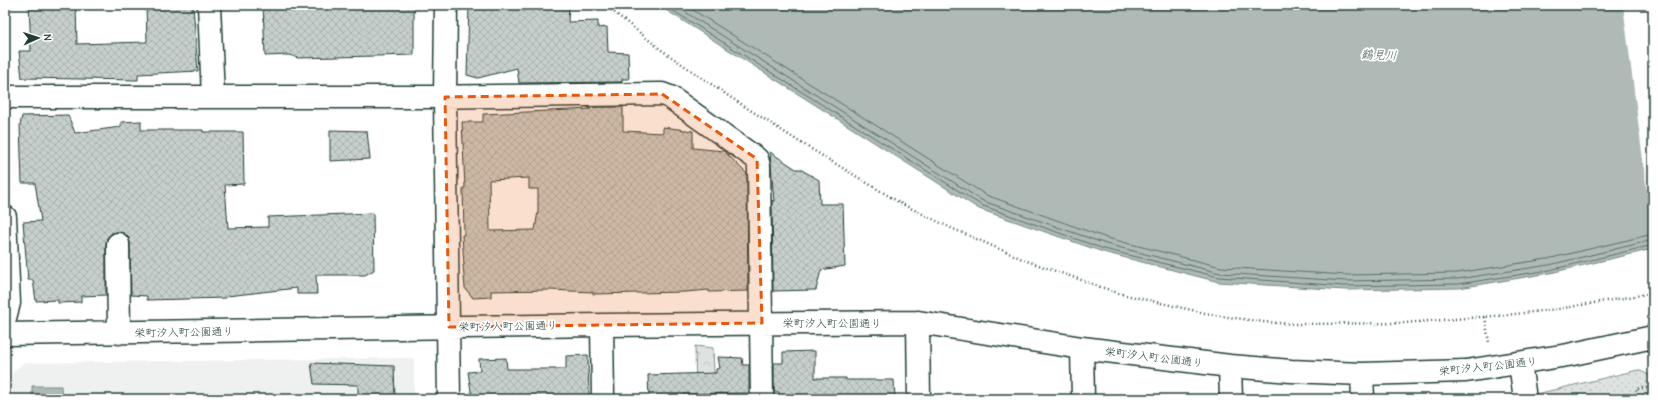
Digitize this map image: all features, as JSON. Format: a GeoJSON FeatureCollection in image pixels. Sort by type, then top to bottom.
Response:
{"type":"FeatureCollection","features":[{"type":"Feature","properties":{"kind":"street"},"geometry":{"type":"LineString","coordinates":[[209,5],[213,97]]}},
{"type":"Feature","properties":{"kind":"street"},"geometry":{"type":"LineString","coordinates":[[446,5],[445,97],[449,399]]}},
{"type":"Feature","properties":{"kind":"street"},"geometry":{"type":"LineString","coordinates":[[5,97],[445,97],[662,94],[670,97],[757,158],[759,166],[762,399]]}},
{"type":"Feature","properties":{"kind":"street"},"geometry":{"type":"LineString","coordinates":[[5,217],[9,303],[5,318]]}},
{"type":"Feature","properties":{"kind":"street"},"geometry":{"type":"LineString","coordinates":[[118,244],[119,333]]}},
{"type":"Feature","properties":{"kind":"street"},"geometry":{"type":"LineString","coordinates":[[918,322],[919,399]]}},
{"type":"Feature","properties":{"kind":"street","name":"栄町汐入町公園通り"},"geometry":{"type":"LineString","coordinates":[[5,334],[602,324],[918,322],[1082,348],[1230,366],[1291,371],[1362,374],[1466,371],[1568,355],[1653,336]]}},
{"type":"Feature","properties":{"kind":"street"},"geometry":{"type":"LineString","coordinates":[[602,324],[603,399]]}},
{"type":"Feature","properties":{"kind":"street"},"geometry":{"type":"LineString","coordinates":[[1082,348],[1083,399]]}},
{"type":"Feature","properties":{"kind":"street"},"geometry":{"type":"LineString","coordinates":[[1520,363],[1525,399]]}},
{"type":"Feature","properties":{"kind":"street"},"geometry":{"type":"LineString","coordinates":[[1230,366],[1231,399]]}},
{"type":"Feature","properties":{"kind":"street"},"geometry":{"type":"LineString","coordinates":[[1362,374],[1363,399]]}},
{"type":"Feature","properties":{"kind":"path"},"geometry":{"type":"LineString","coordinates":[[605,5],[678,61],[792,137],[902,204],[951,228],[1027,261],[1121,294],[1214,314],[1264,322],[1298,324],[1404,323],[1485,317],[1558,309],[1653,293]]}},
{"type":"Feature","properties":{"kind":"path"},"geometry":{"type":"LineString","coordinates":[[1485,317],[1489,343]]}},
{"type":"Feature","properties":{"kind":"path"},"geometry":{"type":"LineString","coordinates":[[1637,399],[1636,389],[1653,387]]}},
{"type":"Feature","properties":{"kind":"highlighted area"},"geometry":{"type":"Polygon","coordinates":[[[662,94],[757,159],[762,323],[449,327],[445,97],[662,94]]]}},
{"type":"Feature","properties":{"kind":"shaded area"},"geometry":{"type":"Polygon","coordinates":[[[414,358],[414,399],[12,399],[12,373],[23,363],[414,358]]]}},
{"type":"Feature","properties":{"kind":"green space"},"geometry":{"type":"Polygon","coordinates":[[[695,346],[713,348],[715,396],[750,396],[750,399],[696,399],[695,346]]]}},
{"type":"Feature","properties":{"kind":"green space"},"geometry":{"type":"Polygon","coordinates":[[[1638,370],[1651,376],[1653,399],[1532,399],[1532,395],[1638,370]]]}},
{"type":"Feature","properties":{"kind":"water","name":"鶴見川"},"geometry":{"type":"Polygon","coordinates":[[[658,5],[1653,5],[1653,249],[1550,273],[1459,288],[1345,290],[1219,282],[1103,252],[979,209],[658,5]]]}},
{"type":"Feature","properties":{"kind":"water"},"geometry":{"type":"Polygon","coordinates":[[[32,386],[61,386],[62,399],[32,399],[32,386]]]}},
{"type":"Feature","properties":{"kind":"pier"},"geometry":{"type":"Polygon","coordinates":[[[1623,5],[1653,5],[1653,238],[1623,5]]]}},
{"type":"Feature","properties":{"kind":"building"},"geometry":{"type":"Polygon","coordinates":[[[29,5],[76,5],[77,44],[147,42],[146,5],[193,5],[198,71],[138,74],[138,80],[22,78],[19,51],[31,51],[29,5]]]}},
{"type":"Feature","properties":{"kind":"building"},"geometry":{"type":"Polygon","coordinates":[[[263,5],[414,5],[414,55],[298,58],[289,55],[265,56],[263,5]]]}},
{"type":"Feature","properties":{"kind":"building"},"geometry":{"type":"Polygon","coordinates":[[[469,5],[569,5],[568,22],[598,21],[598,28],[607,27],[608,52],[628,53],[629,79],[622,79],[622,82],[519,83],[517,68],[478,78],[467,75],[469,5]]]}},
{"type":"Feature","properties":{"kind":"building"},"geometry":{"type":"Polygon","coordinates":[[[587,107],[623,107],[623,131],[663,133],[663,127],[693,131],[693,148],[724,151],[747,174],[748,291],[709,292],[709,290],[593,294],[593,292],[549,290],[491,291],[491,297],[473,298],[465,288],[463,265],[463,188],[465,188],[462,122],[483,122],[483,114],[591,109],[587,107]],[[529,178],[489,180],[490,231],[535,230],[538,211],[538,189],[529,189],[529,178]]]}},
{"type":"Feature","properties":{"kind":"building"},"geometry":{"type":"Polygon","coordinates":[[[68,115],[75,133],[121,127],[121,122],[141,121],[141,130],[203,130],[203,132],[243,132],[244,184],[225,185],[228,228],[268,227],[268,217],[373,213],[374,270],[365,275],[316,275],[317,294],[297,294],[297,288],[227,296],[226,298],[147,300],[147,296],[131,295],[129,238],[124,233],[117,232],[112,233],[107,238],[106,295],[81,296],[81,302],[58,303],[58,300],[36,301],[33,280],[28,280],[23,222],[41,221],[35,183],[22,183],[20,125],[22,116],[68,115]]]}},
{"type":"Feature","properties":{"kind":"building"},"geometry":{"type":"Polygon","coordinates":[[[330,130],[367,131],[370,159],[330,161],[330,130]]]}},
{"type":"Feature","properties":{"kind":"building"},"geometry":{"type":"Polygon","coordinates":[[[770,152],[796,169],[800,169],[819,180],[820,204],[843,204],[845,266],[821,270],[816,290],[773,291],[772,200],[774,202],[770,152]]]}},
{"type":"Feature","properties":{"kind":"building"},"geometry":{"type":"Polygon","coordinates":[[[815,351],[815,378],[846,378],[846,380],[894,380],[895,399],[779,399],[779,392],[774,392],[774,363],[783,363],[783,352],[815,351]]]}},
{"type":"Feature","properties":{"kind":"building"},"geometry":{"type":"Polygon","coordinates":[[[588,355],[589,399],[520,399],[520,396],[472,397],[468,372],[480,371],[479,359],[506,358],[507,369],[566,369],[566,356],[588,355]]]}},
{"type":"Feature","properties":{"kind":"building"},"geometry":{"type":"Polygon","coordinates":[[[718,357],[742,358],[743,365],[749,365],[749,393],[684,394],[684,399],[649,399],[648,375],[716,373],[716,369],[720,368],[718,357]]]}},
{"type":"Feature","properties":{"kind":"building"},"geometry":{"type":"Polygon","coordinates":[[[311,363],[394,366],[395,399],[358,399],[358,385],[314,384],[311,363]]]}}]}
